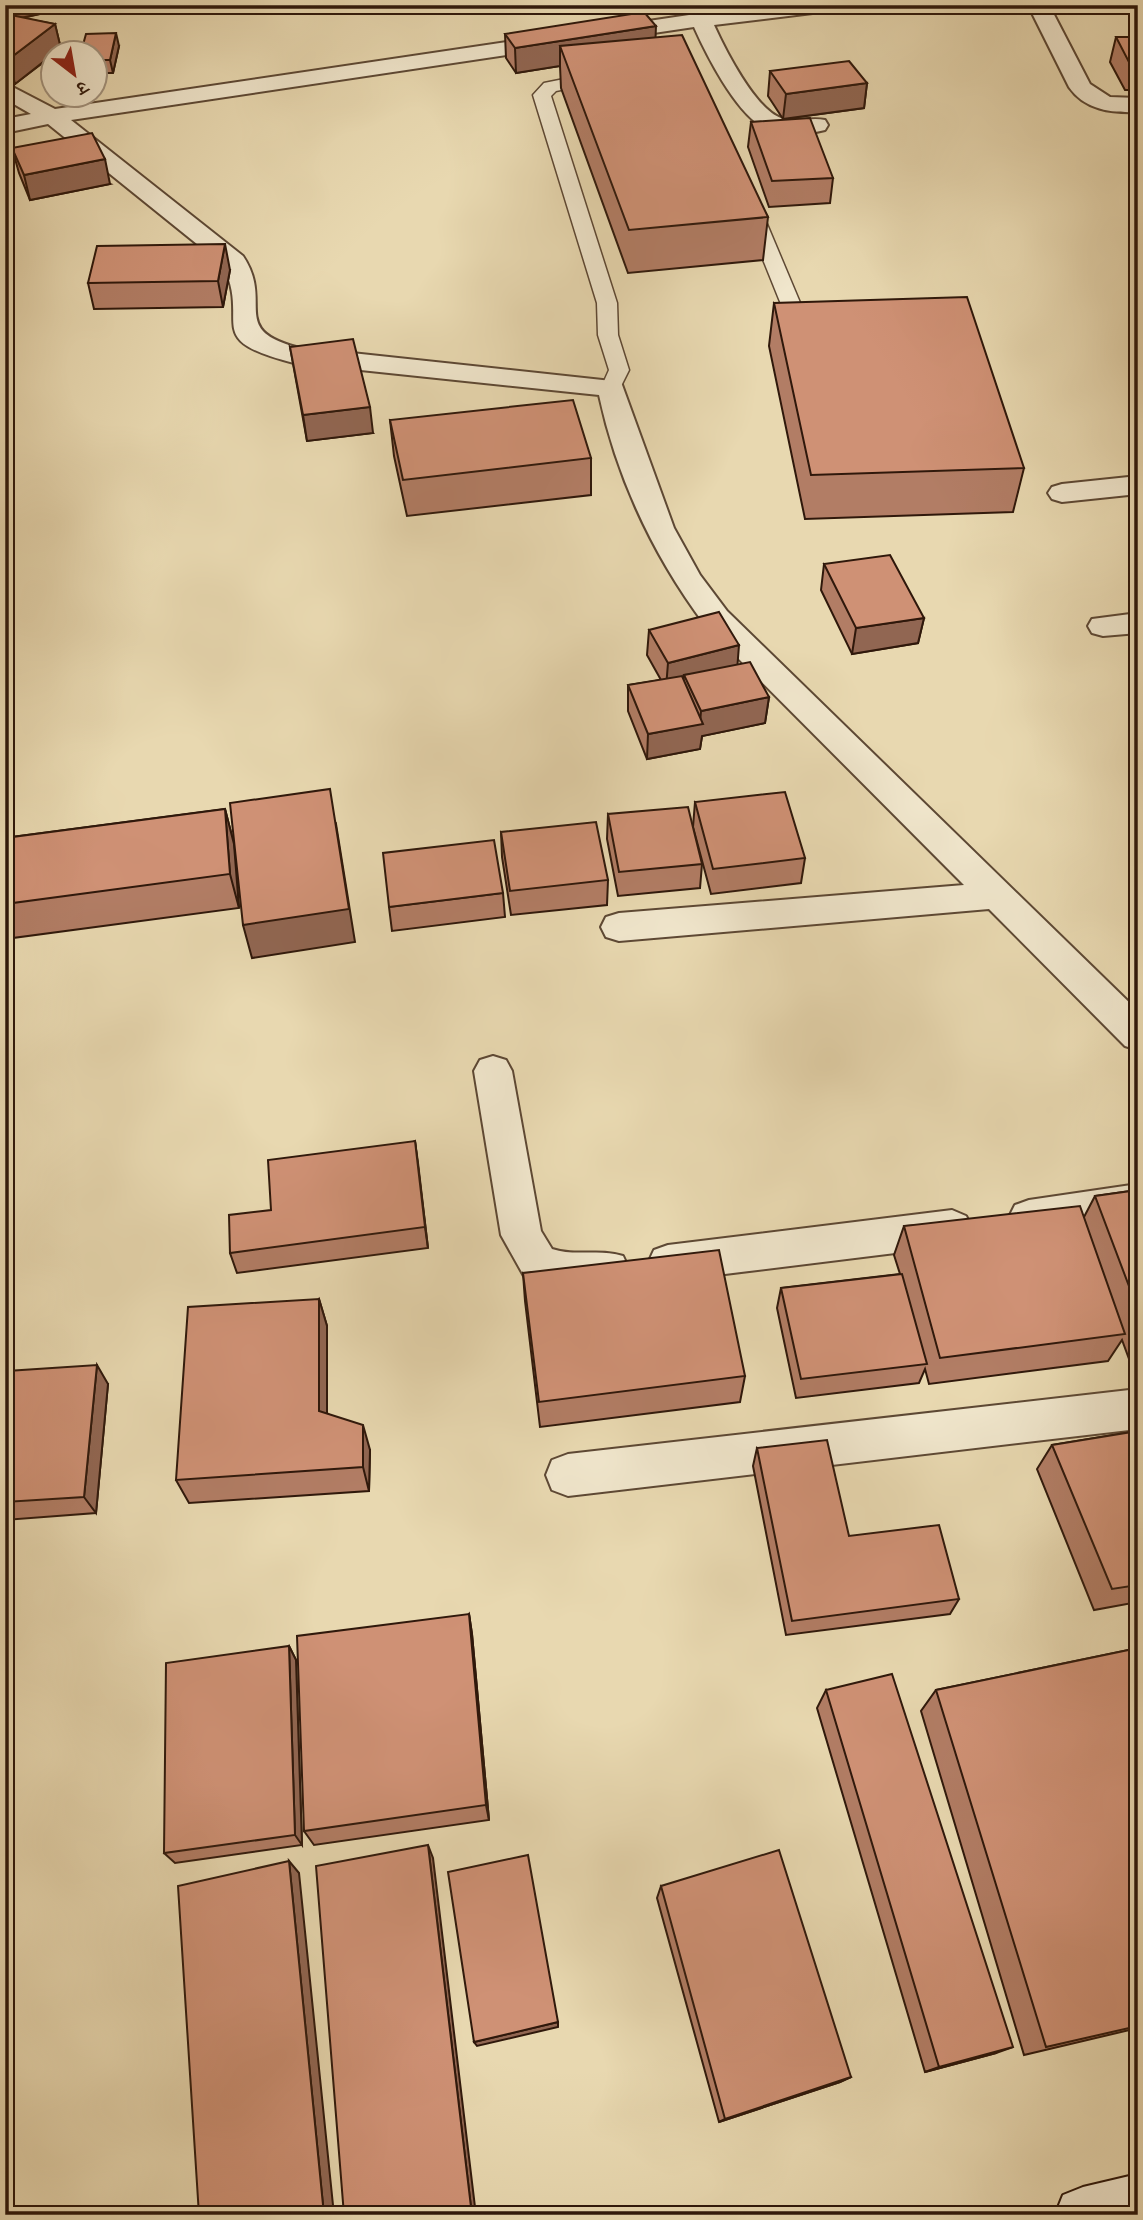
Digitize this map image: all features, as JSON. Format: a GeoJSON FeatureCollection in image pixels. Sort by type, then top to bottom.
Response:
{"type":"FeatureCollection","features":[{"type":"Feature","properties":{"kind":"street"},"geometry":{"type":"LineString","coordinates":[[5,126],[52,116],[698,13],[829,5]]}},
{"type":"Feature","properties":{"kind":"street"},"geometry":{"type":"LineString","coordinates":[[1038,5],[1080,87],[1090,98],[1113,106],[1138,105]]}},
{"type":"Feature","properties":{"kind":"street"},"geometry":{"type":"LineString","coordinates":[[698,13],[737,85],[769,122],[788,126],[817,125]]}},
{"type":"Feature","properties":{"kind":"street"},"geometry":{"type":"LineString","coordinates":[[5,90],[52,116],[234,261],[243,279],[245,325],[250,337],[262,346],[294,355],[611,388],[615,411],[660,535],[689,584],[716,618],[1138,1035]]}},
{"type":"Feature","properties":{"kind":"street"},"geometry":{"type":"LineString","coordinates":[[1062,493],[1138,485]]}},
{"type":"Feature","properties":{"kind":"street"},"geometry":{"type":"LineString","coordinates":[[1103,626],[1138,623]]}},
{"type":"Feature","properties":{"kind":"street"},"geometry":{"type":"LineString","coordinates":[[619,927],[998,895]]}},
{"type":"Feature","properties":{"kind":"street"},"geometry":{"type":"LineString","coordinates":[[493,1071],[521,1236],[538,1263],[570,1273],[892,1237],[1138,1201]]}},
{"type":"Feature","properties":{"kind":"street"},"geometry":{"type":"LineString","coordinates":[[568,1475],[1138,1409]]}},
{"type":"Feature","properties":{"kind":"street"},"geometry":{"type":"LineString","coordinates":[[1083,2215],[1138,2202]]}},
{"type":"Feature","properties":{"kind":"lane"},"geometry":{"type":"LineString","coordinates":[[611,388],[619,370],[608,335],[607,303],[542,95],[550,87],[573,80],[613,75]]}},
{"type":"Feature","properties":{"kind":"lane"},"geometry":{"type":"LineString","coordinates":[[742,187],[799,324]]}},
{"type":"Feature","properties":{"kind":"building"},"geometry":{"type":"Polygon","coordinates":[[[644,12],[656,26],[515,48],[505,34],[644,12]]]}},
{"type":"Feature","properties":{"kind":"building"},"geometry":{"type":"Polygon","coordinates":[[[11,15],[55,24],[9,59],[5,58],[5,20],[11,15]]]}},
{"type":"Feature","properties":{"kind":"building"},"geometry":{"type":"Polygon","coordinates":[[[116,33],[110,60],[108,38],[85,38],[86,34],[116,33]]]}},
{"type":"Feature","properties":{"kind":"building"},"geometry":{"type":"Polygon","coordinates":[[[682,35],[768,217],[629,230],[560,46],[682,35]]]}},
{"type":"Feature","properties":{"kind":"building"},"geometry":{"type":"Polygon","coordinates":[[[1116,37],[1138,37],[1138,65],[1131,66],[1116,37]]]}},
{"type":"Feature","properties":{"kind":"building"},"geometry":{"type":"Polygon","coordinates":[[[849,61],[867,83],[786,94],[770,71],[849,61]]]}},
{"type":"Feature","properties":{"kind":"building"},"geometry":{"type":"Polygon","coordinates":[[[810,118],[833,178],[772,181],[751,122],[810,118]]]}},
{"type":"Feature","properties":{"kind":"building"},"geometry":{"type":"Polygon","coordinates":[[[92,133],[105,159],[24,175],[12,148],[92,133]]]}},
{"type":"Feature","properties":{"kind":"building"},"geometry":{"type":"Polygon","coordinates":[[[225,244],[218,281],[88,283],[97,246],[225,244]]]}},
{"type":"Feature","properties":{"kind":"building"},"geometry":{"type":"Polygon","coordinates":[[[967,297],[1024,468],[811,475],[774,303],[967,297]]]}},
{"type":"Feature","properties":{"kind":"building"},"geometry":{"type":"Polygon","coordinates":[[[353,339],[370,407],[303,415],[290,347],[353,339]]]}},
{"type":"Feature","properties":{"kind":"building"},"geometry":{"type":"Polygon","coordinates":[[[573,400],[591,458],[403,480],[390,420],[573,400]]]}},
{"type":"Feature","properties":{"kind":"building"},"geometry":{"type":"Polygon","coordinates":[[[890,555],[924,618],[856,628],[824,564],[890,555]]]}},
{"type":"Feature","properties":{"kind":"building"},"geometry":{"type":"Polygon","coordinates":[[[719,612],[739,645],[668,663],[649,630],[719,612]]]}},
{"type":"Feature","properties":{"kind":"building"},"geometry":{"type":"Polygon","coordinates":[[[750,662],[769,697],[701,711],[684,675],[750,662]]]}},
{"type":"Feature","properties":{"kind":"building"},"geometry":{"type":"Polygon","coordinates":[[[682,676],[703,724],[648,734],[628,685],[682,676]]]}},
{"type":"Feature","properties":{"kind":"building"},"geometry":{"type":"Polygon","coordinates":[[[330,789],[349,909],[243,925],[230,803],[330,789]]]}},
{"type":"Feature","properties":{"kind":"building"},"geometry":{"type":"Polygon","coordinates":[[[785,792],[805,858],[713,869],[695,802],[785,792]]]}},
{"type":"Feature","properties":{"kind":"building"},"geometry":{"type":"Polygon","coordinates":[[[688,807],[702,864],[619,872],[608,814],[688,807]]]}},
{"type":"Feature","properties":{"kind":"building"},"geometry":{"type":"Polygon","coordinates":[[[225,809],[230,874],[5,904],[5,838],[225,809]]]}},
{"type":"Feature","properties":{"kind":"building"},"geometry":{"type":"Polygon","coordinates":[[[596,822],[608,880],[510,891],[501,832],[596,822]]]}},
{"type":"Feature","properties":{"kind":"building"},"geometry":{"type":"Polygon","coordinates":[[[494,840],[503,893],[389,907],[383,853],[494,840]]]}},
{"type":"Feature","properties":{"kind":"building"},"geometry":{"type":"Polygon","coordinates":[[[415,1141],[425,1227],[230,1253],[229,1215],[271,1210],[268,1160],[415,1141]]]}},
{"type":"Feature","properties":{"kind":"building"},"geometry":{"type":"Polygon","coordinates":[[[1138,1190],[1138,1310],[1095,1196],[1138,1190]]]}},
{"type":"Feature","properties":{"kind":"building"},"geometry":{"type":"Polygon","coordinates":[[[1080,1206],[1125,1334],[940,1358],[904,1226],[1080,1206]]]}},
{"type":"Feature","properties":{"kind":"building"},"geometry":{"type":"Polygon","coordinates":[[[719,1250],[745,1376],[539,1402],[523,1273],[719,1250]]]}},
{"type":"Feature","properties":{"kind":"building"},"geometry":{"type":"Polygon","coordinates":[[[902,1274],[927,1364],[801,1379],[781,1288],[902,1274]]]}},
{"type":"Feature","properties":{"kind":"building"},"geometry":{"type":"Polygon","coordinates":[[[319,1299],[319,1411],[363,1425],[363,1467],[176,1480],[188,1307],[319,1299]]]}},
{"type":"Feature","properties":{"kind":"building"},"geometry":{"type":"Polygon","coordinates":[[[97,1365],[84,1497],[5,1502],[7,1371],[97,1365]]]}},
{"type":"Feature","properties":{"kind":"building"},"geometry":{"type":"Polygon","coordinates":[[[1138,1431],[1138,1585],[1112,1589],[1052,1445],[1138,1431]]]}},
{"type":"Feature","properties":{"kind":"building"},"geometry":{"type":"Polygon","coordinates":[[[827,1440],[849,1536],[939,1525],[959,1599],[792,1621],[757,1448],[827,1440]]]}},
{"type":"Feature","properties":{"kind":"building"},"geometry":{"type":"Polygon","coordinates":[[[469,1614],[486,1805],[304,1831],[297,1636],[469,1614]]]}},
{"type":"Feature","properties":{"kind":"building"},"geometry":{"type":"Polygon","coordinates":[[[289,1646],[295,1835],[164,1853],[166,1663],[289,1646]]]}},
{"type":"Feature","properties":{"kind":"building"},"geometry":{"type":"Polygon","coordinates":[[[1138,1648],[1138,2026],[1046,2047],[936,1690],[1138,1648]]]}},
{"type":"Feature","properties":{"kind":"building"},"geometry":{"type":"Polygon","coordinates":[[[892,1674],[1013,2047],[939,2067],[826,1690],[892,1674]]]}},
{"type":"Feature","properties":{"kind":"building"},"geometry":{"type":"Polygon","coordinates":[[[428,1845],[471,2207],[435,2215],[344,2215],[316,1866],[428,1845]]]}},
{"type":"Feature","properties":{"kind":"building"},"geometry":{"type":"Polygon","coordinates":[[[779,1850],[851,2077],[725,2119],[661,1886],[779,1850]]]}},
{"type":"Feature","properties":{"kind":"building"},"geometry":{"type":"Polygon","coordinates":[[[528,1855],[558,2022],[474,2042],[448,1872],[528,1855]]]}},
{"type":"Feature","properties":{"kind":"building"},"geometry":{"type":"Polygon","coordinates":[[[289,1861],[324,2215],[199,2215],[178,1886],[289,1861]]]}}]}
